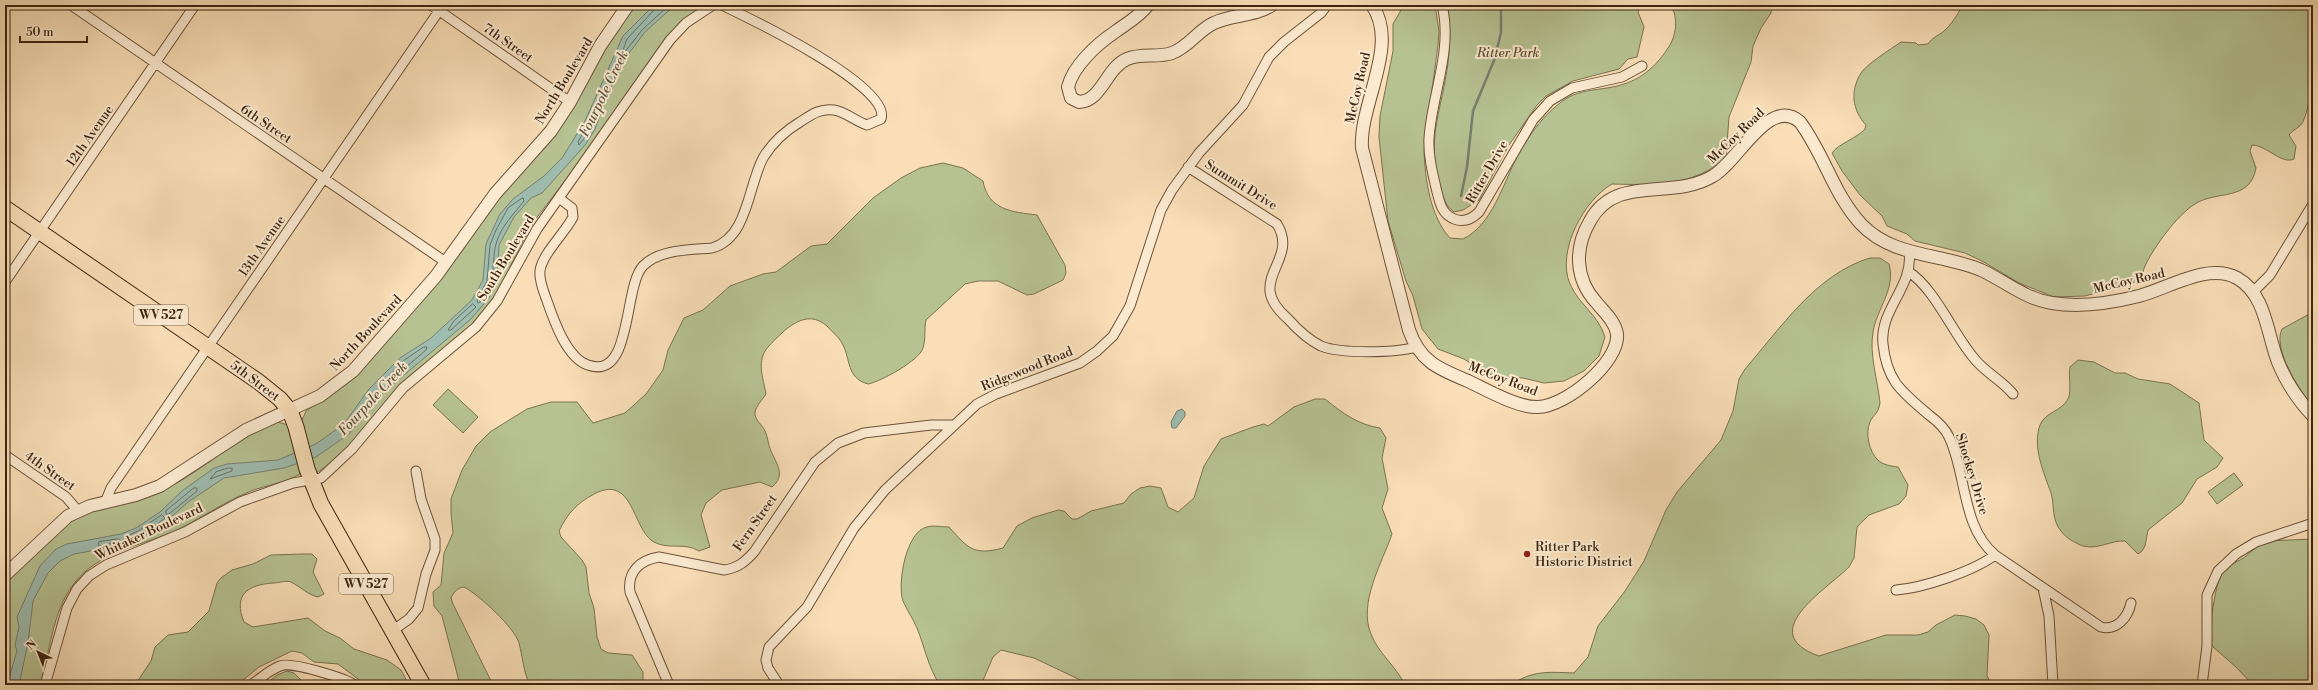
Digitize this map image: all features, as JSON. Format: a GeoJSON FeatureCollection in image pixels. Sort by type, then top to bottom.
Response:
{"type":"FeatureCollection","features":[{"type":"Feature","properties":{"kind":"main road","name":"5th Street"},"geometry":{"type":"LineString","coordinates":[[5,208],[270,390],[290,411],[299,437],[309,475],[321,504],[422,685]]}},
{"type":"Feature","properties":{"kind":"street","name":"6th Street"},"geometry":{"type":"LineString","coordinates":[[71,5],[447,263]]}},
{"type":"Feature","properties":{"kind":"street","name":"12th Avenue"},"geometry":{"type":"LineString","coordinates":[[5,282],[195,5]]}},
{"type":"Feature","properties":{"kind":"street","name":"7th Street"},"geometry":{"type":"LineString","coordinates":[[431,5],[441,8],[570,102]]}},
{"type":"Feature","properties":{"kind":"street","name":"North Boulevard"},"geometry":{"type":"LineString","coordinates":[[5,575],[60,522],[78,510],[160,486],[246,430],[320,396],[353,370],[447,263],[495,194],[541,144],[570,102],[600,46],[628,5]]}},
{"type":"Feature","properties":{"kind":"street","name":"South Boulevard"},"geometry":{"type":"LineString","coordinates":[[309,475],[321,478],[340,462],[403,388],[465,337],[486,315],[503,291],[526,246],[670,40],[686,23],[713,5]]}},
{"type":"Feature","properties":{"kind":"street"},"geometry":{"type":"LineString","coordinates":[[559,198],[572,208],[573,218],[542,263],[540,278],[558,329],[570,349],[583,364],[597,367],[612,361],[619,351],[634,283],[643,266],[654,258],[665,254],[712,248],[719,246],[730,238],[740,221],[758,168],[777,140],[811,115],[826,110],[840,111],[867,125],[881,119],[882,115],[879,104],[849,75],[722,5]]}},
{"type":"Feature","properties":{"kind":"street"},"geometry":{"type":"LineString","coordinates":[[1148,5],[1136,18],[1102,42],[1074,74],[1069,82],[1068,91],[1075,101],[1084,102],[1093,98],[1111,71],[1128,58],[1173,53],[1186,46],[1214,23],[1254,14],[1272,5]]}},
{"type":"Feature","properties":{"kind":"street","name":"Ridgewood Road"},"geometry":{"type":"LineString","coordinates":[[779,685],[768,668],[766,660],[769,647],[807,607],[863,515],[886,490],[969,410],[986,398],[1080,363],[1097,351],[1113,336],[1130,306],[1161,210],[1188,167],[1240,110],[1263,66],[1276,49],[1321,13],[1327,5]]}},
{"type":"Feature","properties":{"kind":"street","name":"McCoy Road"},"geometry":{"type":"LineString","coordinates":[[1372,5],[1380,21],[1381,44],[1376,75],[1362,125],[1362,148],[1370,187],[1416,347],[1422,356],[1438,367],[1528,406],[1548,406],[1575,390],[1600,371],[1616,350],[1618,341],[1614,323],[1589,296],[1580,276],[1578,265],[1581,242],[1589,221],[1596,211],[1603,203],[1618,194],[1629,191],[1681,188],[1704,181],[1723,169],[1768,121],[1782,114],[1795,118],[1805,128],[1844,202],[1862,225],[1884,242],[1909,252],[1965,264],[1992,276],[2033,298],[2062,305],[2099,304],[2118,301],[2162,289],[2208,273],[2228,274],[2246,284],[2253,292],[2262,309],[2284,377],[2303,405],[2313,416]]}},
{"type":"Feature","properties":{"kind":"street","name":"Ritter Drive"},"geometry":{"type":"LineString","coordinates":[[1442,5],[1445,22],[1445,47],[1432,116],[1429,147],[1440,205],[1447,214],[1458,220],[1466,221],[1479,212],[1533,120],[1550,101],[1572,88],[1622,78],[1642,66]]}},
{"type":"Feature","properties":{"kind":"street","name":"13th Avenue"},"geometry":{"type":"LineString","coordinates":[[105,503],[111,488],[441,8]]}},
{"type":"Feature","properties":{"kind":"street","name":"Summit Drive"},"geometry":{"type":"LineString","coordinates":[[1188,167],[1277,224],[1282,234],[1282,246],[1281,257],[1270,284],[1272,298],[1280,311],[1305,335],[1318,344],[1329,348],[1388,352],[1416,347]]}},
{"type":"Feature","properties":{"kind":"street"},"geometry":{"type":"LineString","coordinates":[[2253,292],[2270,275],[2313,204]]}},
{"type":"Feature","properties":{"kind":"street","name":"Shockey Drive"},"geometry":{"type":"LineString","coordinates":[[1909,252],[1909,272],[1884,329],[1883,343],[1888,367],[1899,389],[1935,419],[1949,437],[1974,525],[1984,544],[1995,555],[2101,627],[2113,627],[2125,618],[2131,603]]}},
{"type":"Feature","properties":{"kind":"street"},"geometry":{"type":"LineString","coordinates":[[1909,272],[1923,284],[1948,323],[1980,367],[2007,387],[2013,394]]}},
{"type":"Feature","properties":{"kind":"street","name":"Fern Street"},"geometry":{"type":"LineString","coordinates":[[669,685],[630,592],[631,576],[635,569],[650,559],[659,557],[724,570],[734,569],[745,562],[754,552],[814,462],[838,443],[864,433],[931,425],[953,424]]}},
{"type":"Feature","properties":{"kind":"street","name":"4th Street"},"geometry":{"type":"LineString","coordinates":[[5,455],[66,497],[78,510]]}},
{"type":"Feature","properties":{"kind":"street"},"geometry":{"type":"LineString","coordinates":[[392,631],[409,618],[418,608],[426,574],[435,550],[434,539],[421,499],[416,471]]}},
{"type":"Feature","properties":{"kind":"street","name":"Whitaker Boulevard"},"geometry":{"type":"LineString","coordinates":[[45,685],[67,608],[77,589],[96,570],[122,557],[185,532],[240,502],[293,483],[309,475]]}},
{"type":"Feature","properties":{"kind":"street"},"geometry":{"type":"LineString","coordinates":[[2202,685],[2207,646],[2207,595],[2218,571],[2236,554],[2256,542],[2313,523]]}},
{"type":"Feature","properties":{"kind":"street"},"geometry":{"type":"LineString","coordinates":[[1896,590],[1925,585],[1982,564],[1995,555]]}},
{"type":"Feature","properties":{"kind":"street"},"geometry":{"type":"LineString","coordinates":[[2043,588],[2049,616],[2053,685]]}},
{"type":"Feature","properties":{"kind":"street"},"geometry":{"type":"LineString","coordinates":[[251,685],[284,664],[336,677],[355,685]]}},
{"type":"Feature","properties":{"kind":"green space"},"geometry":{"type":"Polygon","coordinates":[[[635,5],[705,5],[692,14],[535,220],[498,290],[484,313],[344,451],[325,467],[315,473],[302,426],[302,420],[306,411],[349,381],[445,274],[498,198],[549,143],[606,48],[635,5]]]}},
{"type":"Feature","properties":{"kind":"green space"},"geometry":{"type":"Polygon","coordinates":[[[1404,5],[1435,5],[1439,31],[1424,150],[1427,185],[1433,208],[1443,229],[1450,238],[1463,239],[1473,233],[1489,214],[1496,203],[1517,157],[1539,124],[1553,109],[1561,102],[1578,93],[1617,86],[1635,80],[1656,63],[1668,48],[1675,32],[1676,21],[1671,5],[1772,5],[1771,13],[1761,28],[1753,46],[1751,62],[1729,117],[1726,157],[1714,167],[1687,179],[1657,184],[1612,184],[1592,202],[1575,228],[1567,257],[1567,271],[1570,284],[1578,298],[1598,322],[1605,337],[1599,356],[1584,371],[1564,381],[1544,383],[1523,378],[1501,377],[1488,374],[1464,359],[1438,349],[1422,329],[1413,296],[1406,281],[1388,221],[1379,137],[1380,116],[1393,51],[1393,24],[1404,5]]]}},
{"type":"Feature","properties":{"kind":"green space","name":"Ritter Park"},"geometry":{"type":"Polygon","coordinates":[[[1447,5],[1656,5],[1649,9],[1640,8],[1638,12],[1644,27],[1637,57],[1628,59],[1619,69],[1573,81],[1546,96],[1537,105],[1509,145],[1479,200],[1463,210],[1454,212],[1451,210],[1443,196],[1436,171],[1434,155],[1436,125],[1449,56],[1450,27],[1447,5]]]}},
{"type":"Feature","properties":{"kind":"green space"},"geometry":{"type":"Polygon","coordinates":[[[1963,5],[2313,5],[2314,49],[2312,80],[2303,122],[2289,135],[2296,146],[2294,159],[2284,159],[2263,148],[2252,145],[2250,151],[2256,168],[2253,179],[2240,191],[2203,200],[2188,209],[2174,223],[2154,250],[2145,266],[2140,283],[2128,282],[2115,288],[2085,296],[2054,297],[2019,283],[1982,261],[1965,253],[1915,241],[1907,234],[1887,226],[1882,216],[1860,195],[1842,171],[1832,153],[1865,129],[1866,125],[1855,107],[1854,100],[1857,80],[1864,69],[1901,42],[1916,43],[1918,45],[1928,44],[1949,26],[1963,5]]]}},
{"type":"Feature","properties":{"kind":"green space"},"geometry":{"type":"Polygon","coordinates":[[[943,163],[963,168],[983,181],[990,198],[1002,208],[1010,211],[1037,215],[1065,265],[1066,273],[1063,280],[1034,294],[1027,295],[998,281],[978,281],[965,284],[926,320],[924,345],[920,353],[899,370],[868,384],[861,381],[852,373],[841,341],[820,321],[812,319],[804,320],[788,328],[774,340],[764,352],[761,369],[766,394],[755,412],[757,420],[766,433],[770,449],[778,465],[779,478],[772,487],[760,482],[722,490],[706,503],[701,515],[710,547],[699,551],[694,548],[665,546],[654,542],[647,536],[625,497],[617,491],[607,490],[594,494],[582,501],[569,514],[559,531],[561,537],[582,560],[586,567],[589,593],[594,608],[597,637],[601,649],[608,653],[632,655],[643,672],[643,685],[530,685],[526,675],[519,643],[511,629],[495,612],[464,587],[459,588],[451,598],[493,685],[460,685],[442,616],[434,606],[433,592],[441,585],[444,553],[453,533],[451,499],[462,470],[476,446],[490,432],[527,409],[551,402],[577,402],[593,423],[625,413],[646,394],[663,370],[668,350],[684,318],[703,310],[730,286],[763,274],[776,272],[811,246],[827,244],[873,198],[901,178],[920,168],[943,163]]]}},
{"type":"Feature","properties":{"kind":"green space"},"geometry":{"type":"Polygon","coordinates":[[[1870,258],[1880,258],[1889,264],[1890,282],[1873,332],[1872,350],[1880,403],[1877,412],[1871,419],[1868,437],[1872,452],[1880,462],[1898,467],[1908,485],[1906,496],[1899,504],[1869,515],[1857,527],[1854,558],[1849,567],[1812,599],[1801,612],[1794,624],[1793,636],[1801,647],[1819,656],[1886,635],[1918,635],[1928,632],[1936,625],[1955,615],[1965,616],[1976,619],[1984,625],[1989,635],[1987,676],[1992,685],[1511,685],[1534,674],[1549,672],[1574,673],[1588,657],[1598,626],[1625,591],[1644,561],[1666,510],[1677,492],[1721,440],[1733,411],[1739,379],[1745,369],[1800,304],[1833,276],[1870,258]]]}},
{"type":"Feature","properties":{"kind":"green space"},"geometry":{"type":"Polygon","coordinates":[[[2313,312],[2313,406],[2301,391],[2289,369],[2284,358],[2280,337],[2282,329],[2313,312]]]}},
{"type":"Feature","properties":{"kind":"green space"},"geometry":{"type":"Polygon","coordinates":[[[2078,360],[2094,362],[2115,373],[2125,373],[2138,379],[2170,384],[2199,403],[2204,440],[2223,458],[2217,467],[2197,479],[2182,503],[2148,530],[2145,546],[2138,554],[2125,541],[2094,547],[2083,546],[2065,536],[2054,517],[2051,493],[2042,468],[2038,451],[2038,433],[2042,421],[2062,406],[2068,399],[2070,392],[2070,367],[2078,360]]]}},
{"type":"Feature","properties":{"kind":"green space"},"geometry":{"type":"Polygon","coordinates":[[[448,389],[478,417],[463,433],[433,405],[448,389]]]}},
{"type":"Feature","properties":{"kind":"green space"},"geometry":{"type":"Polygon","coordinates":[[[1315,399],[1325,399],[1351,418],[1380,428],[1386,438],[1382,458],[1388,489],[1382,508],[1392,534],[1369,596],[1367,609],[1368,622],[1374,641],[1405,685],[1091,685],[1034,658],[1001,650],[993,657],[981,685],[940,685],[932,671],[917,628],[903,601],[901,593],[902,571],[905,559],[914,538],[920,531],[929,526],[949,527],[961,540],[972,548],[985,551],[993,550],[1003,548],[1017,526],[1032,518],[1058,510],[1064,511],[1072,519],[1077,519],[1091,511],[1124,503],[1131,494],[1140,488],[1150,486],[1161,488],[1168,507],[1178,512],[1194,498],[1204,466],[1221,439],[1253,427],[1264,424],[1268,426],[1294,407],[1315,399]]]}},
{"type":"Feature","properties":{"kind":"green space"},"geometry":{"type":"Polygon","coordinates":[[[278,422],[288,425],[300,474],[288,480],[251,491],[179,529],[122,551],[95,564],[73,585],[60,608],[52,633],[40,685],[5,685],[5,582],[44,543],[65,526],[88,513],[108,506],[148,496],[166,489],[249,436],[278,422]]]}},
{"type":"Feature","properties":{"kind":"green space"},"geometry":{"type":"Polygon","coordinates":[[[2234,473],[2243,485],[2217,504],[2208,492],[2234,473]]]}},
{"type":"Feature","properties":{"kind":"green space"},"geometry":{"type":"Polygon","coordinates":[[[2313,539],[2313,685],[2253,685],[2236,667],[2213,647],[2211,643],[2213,606],[2220,577],[2228,566],[2243,558],[2263,542],[2313,539]]]}},
{"type":"Feature","properties":{"kind":"green space"},"geometry":{"type":"Polygon","coordinates":[[[312,554],[317,559],[313,572],[324,594],[318,597],[314,596],[289,581],[256,586],[249,589],[241,598],[241,613],[244,622],[253,627],[308,618],[325,631],[340,638],[354,649],[387,660],[401,670],[409,685],[366,685],[338,664],[314,662],[302,653],[292,651],[259,667],[237,685],[135,685],[151,661],[155,647],[168,635],[188,632],[209,611],[217,583],[221,578],[232,570],[253,564],[271,555],[312,554]]]}},
{"type":"Feature","properties":{"kind":"green space"},"geometry":{"type":"Polygon","coordinates":[[[287,671],[294,673],[306,685],[265,685],[277,675],[287,671]]]}},
{"type":"Feature","properties":{"kind":"water","name":"Fourpole Creek"},"geometry":{"type":"Polygon","coordinates":[[[654,5],[675,5],[645,32],[626,57],[609,91],[595,129],[586,144],[542,193],[531,198],[514,217],[499,245],[497,278],[489,298],[471,319],[373,402],[349,434],[316,457],[284,468],[224,478],[188,502],[152,534],[129,544],[74,554],[60,561],[48,573],[33,601],[28,643],[19,685],[7,685],[17,651],[15,645],[19,627],[17,617],[40,566],[56,549],[67,544],[121,534],[136,528],[160,512],[182,491],[214,468],[227,464],[278,460],[316,444],[344,424],[369,389],[400,358],[431,338],[472,300],[483,280],[486,244],[500,214],[513,199],[544,176],[562,158],[585,121],[623,36],[654,5]]]}},
{"type":"Feature","properties":{"kind":"water"},"geometry":{"type":"Polygon","coordinates":[[[1182,409],[1185,412],[1185,416],[1176,428],[1172,428],[1171,422],[1177,411],[1182,409]]]}},
{"type":"Feature","properties":{"kind":"waterway"},"geometry":{"type":"LineString","coordinates":[[1461,196],[1467,167],[1473,111],[1495,58],[1501,32],[1501,5]]}},
{"type":"Feature","properties":{"kind":"place","name":"Ritter Park Historic District"},"geometry":{"type":"Point","coordinates":[1527,554]}}]}
